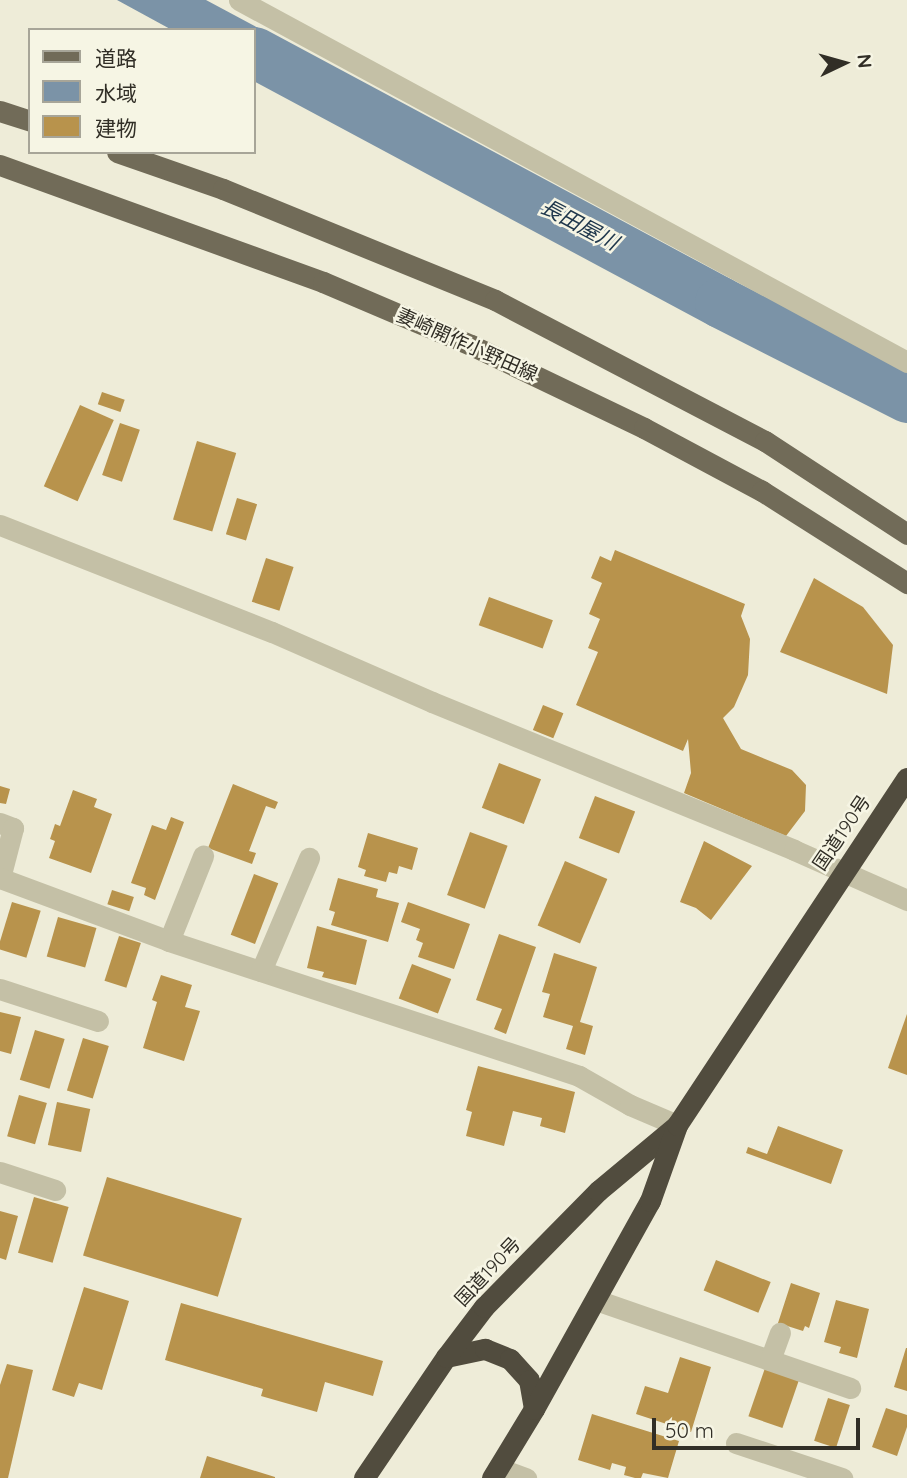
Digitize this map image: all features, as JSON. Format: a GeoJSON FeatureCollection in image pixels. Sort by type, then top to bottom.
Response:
{"type":"FeatureCollection","features":[{"type":"Feature","properties":{"kind":"highway","name":"国道190号"},"geometry":{"type":"LineString","coordinates":[[495,1473],[534,1409],[650,1201],[677,1125],[842,872],[907,778]]}},
{"type":"Feature","properties":{"kind":"highway","name":"国道190号"},"geometry":{"type":"LineString","coordinates":[[364,1478],[446,1357],[484,1307],[598,1191],[677,1125]]}},
{"type":"Feature","properties":{"kind":"highway"},"geometry":{"type":"LineString","coordinates":[[446,1357],[485,1349],[510,1359],[529,1380],[534,1409]]}},
{"type":"Feature","properties":{"kind":"main road"},"geometry":{"type":"LineString","coordinates":[[0,111],[28,120]]}},
{"type":"Feature","properties":{"kind":"main road"},"geometry":{"type":"LineString","coordinates":[[123,154],[236,194],[495,300],[765,441],[907,534]]}},
{"type":"Feature","properties":{"kind":"main road","name":"妻崎開作小野田線"},"geometry":{"type":"LineString","coordinates":[[0,165],[310,277],[471,345],[644,428],[762,491],[907,583]]}},
{"type":"Feature","properties":{"kind":"street"},"geometry":{"type":"LineString","coordinates":[[239,0],[907,362]]}},
{"type":"Feature","properties":{"kind":"street"},"geometry":{"type":"LineString","coordinates":[[0,525],[272,632],[907,900]]}},
{"type":"Feature","properties":{"kind":"street"},"geometry":{"type":"LineString","coordinates":[[0,824],[13,828],[0,878],[169,941],[579,1076],[631,1105],[677,1125]]}},
{"type":"Feature","properties":{"kind":"street"},"geometry":{"type":"LineString","coordinates":[[169,941],[203,856]]}},
{"type":"Feature","properties":{"kind":"street"},"geometry":{"type":"LineString","coordinates":[[261,971],[309,858]]}},
{"type":"Feature","properties":{"kind":"street"},"geometry":{"type":"LineString","coordinates":[[0,989],[98,1021]]}},
{"type":"Feature","properties":{"kind":"street"},"geometry":{"type":"LineString","coordinates":[[0,1172],[55,1190]]}},
{"type":"Feature","properties":{"kind":"street"},"geometry":{"type":"LineString","coordinates":[[596,1300],[850,1388]]}},
{"type":"Feature","properties":{"kind":"street"},"geometry":{"type":"LineString","coordinates":[[770,1360],[780,1333]]}},
{"type":"Feature","properties":{"kind":"street"},"geometry":{"type":"LineString","coordinates":[[736,1443],[842,1478]]}},
{"type":"Feature","properties":{"kind":"street"},"geometry":{"type":"LineString","coordinates":[[495,1473],[526,1478]]}},
{"type":"Feature","properties":{"kind":"water"},"geometry":{"type":"Polygon","coordinates":[[[117,0],[206,0],[357,81],[340,121],[256,75],[256,28],[168,28],[117,0]]]}},
{"type":"Feature","properties":{"kind":"building"},"geometry":{"type":"Polygon","coordinates":[[[102,392],[125,400],[120,412],[98,404],[102,392]]]}},
{"type":"Feature","properties":{"kind":"building"},"geometry":{"type":"Polygon","coordinates":[[[80,405],[114,420],[78,501],[44,486],[80,405]]]}},
{"type":"Feature","properties":{"kind":"building"},"geometry":{"type":"Polygon","coordinates":[[[120,423],[140,430],[122,482],[102,475],[120,423]]]}},
{"type":"Feature","properties":{"kind":"building"},"geometry":{"type":"Polygon","coordinates":[[[197,441],[236,453],[212,531],[173,519],[197,441]]]}},
{"type":"Feature","properties":{"kind":"building"},"geometry":{"type":"Polygon","coordinates":[[[237,498],[257,504],[246,540],[226,534],[237,498]]]}},
{"type":"Feature","properties":{"kind":"building"},"geometry":{"type":"Polygon","coordinates":[[[615,550],[745,604],[741,616],[750,639],[748,675],[734,707],[723,718],[741,749],[792,770],[806,785],[805,811],[786,836],[684,793],[691,773],[688,739],[683,751],[576,705],[598,652],[588,648],[600,619],[589,614],[602,583],[591,578],[600,556],[611,561],[615,550]]]}},
{"type":"Feature","properties":{"kind":"building"},"geometry":{"type":"Polygon","coordinates":[[[266,558],[294,567],[279,611],[252,602],[266,558]]]}},
{"type":"Feature","properties":{"kind":"building"},"geometry":{"type":"Polygon","coordinates":[[[814,578],[863,607],[893,645],[887,694],[780,652],[814,578]]]}},
{"type":"Feature","properties":{"kind":"building"},"geometry":{"type":"Polygon","coordinates":[[[489,597],[553,620],[543,648],[479,625],[489,597]]]}},
{"type":"Feature","properties":{"kind":"building"},"geometry":{"type":"Polygon","coordinates":[[[543,705],[563,713],[553,738],[533,730],[543,705]]]}},
{"type":"Feature","properties":{"kind":"building"},"geometry":{"type":"Polygon","coordinates":[[[499,763],[541,779],[524,824],[482,808],[499,763]]]}},
{"type":"Feature","properties":{"kind":"building"},"geometry":{"type":"Polygon","coordinates":[[[233,784],[278,802],[275,809],[266,806],[249,851],[256,853],[252,864],[208,848],[233,784]]]}},
{"type":"Feature","properties":{"kind":"building"},"geometry":{"type":"Polygon","coordinates":[[[0,786],[10,789],[6,804],[0,803],[0,786]]]}},
{"type":"Feature","properties":{"kind":"building"},"geometry":{"type":"Polygon","coordinates":[[[73,790],[97,799],[94,807],[112,814],[91,873],[49,858],[55,841],[50,839],[55,824],[60,826],[73,790]]]}},
{"type":"Feature","properties":{"kind":"building"},"geometry":{"type":"Polygon","coordinates":[[[595,796],[635,811],[619,853],[579,838],[595,796]]]}},
{"type":"Feature","properties":{"kind":"building"},"geometry":{"type":"Polygon","coordinates":[[[171,817],[184,822],[155,900],[144,895],[146,888],[131,883],[152,825],[166,830],[171,817]]]}},
{"type":"Feature","properties":{"kind":"building"},"geometry":{"type":"Polygon","coordinates":[[[470,832],[508,846],[485,909],[447,895],[470,832]]]}},
{"type":"Feature","properties":{"kind":"building"},"geometry":{"type":"Polygon","coordinates":[[[368,833],[418,848],[412,870],[399,866],[397,874],[389,872],[386,882],[364,876],[366,870],[358,867],[368,833]]]}},
{"type":"Feature","properties":{"kind":"building"},"geometry":{"type":"Polygon","coordinates":[[[704,841],[752,866],[711,920],[696,908],[680,902],[704,841]]]}},
{"type":"Feature","properties":{"kind":"building"},"geometry":{"type":"Polygon","coordinates":[[[565,861],[607,879],[580,943],[538,925],[565,861]]]}},
{"type":"Feature","properties":{"kind":"building"},"geometry":{"type":"Polygon","coordinates":[[[254,874],[278,883],[255,944],[231,935],[254,874]]]}},
{"type":"Feature","properties":{"kind":"building"},"geometry":{"type":"Polygon","coordinates":[[[338,878],[378,889],[376,897],[399,903],[388,942],[331,925],[335,912],[329,910],[338,878]]]}},
{"type":"Feature","properties":{"kind":"building"},"geometry":{"type":"Polygon","coordinates":[[[112,890],[134,897],[129,911],[107,904],[112,890]]]}},
{"type":"Feature","properties":{"kind":"building"},"geometry":{"type":"Polygon","coordinates":[[[12,902],[41,911],[26,958],[0,950],[12,902]]]}},
{"type":"Feature","properties":{"kind":"building"},"geometry":{"type":"Polygon","coordinates":[[[408,902],[470,924],[454,969],[418,957],[423,943],[416,940],[420,929],[401,922],[408,902]]]}},
{"type":"Feature","properties":{"kind":"building"},"geometry":{"type":"Polygon","coordinates":[[[58,917],[96,928],[85,967],[47,956],[58,917]]]}},
{"type":"Feature","properties":{"kind":"building"},"geometry":{"type":"Polygon","coordinates":[[[317,926],[367,940],[356,985],[322,977],[324,972],[307,968],[317,926]]]}},
{"type":"Feature","properties":{"kind":"building"},"geometry":{"type":"Polygon","coordinates":[[[499,934],[536,947],[506,1034],[494,1029],[502,1009],[476,1000],[499,934]]]}},
{"type":"Feature","properties":{"kind":"building"},"geometry":{"type":"Polygon","coordinates":[[[119,936],[141,943],[126,988],[104,981],[119,936]]]}},
{"type":"Feature","properties":{"kind":"building"},"geometry":{"type":"Polygon","coordinates":[[[554,953],[597,967],[580,1022],[593,1026],[585,1055],[566,1049],[573,1026],[543,1017],[550,994],[542,992],[554,953]]]}},
{"type":"Feature","properties":{"kind":"building"},"geometry":{"type":"Polygon","coordinates":[[[412,964],[451,979],[438,1014],[399,999],[412,964]]]}},
{"type":"Feature","properties":{"kind":"building"},"geometry":{"type":"Polygon","coordinates":[[[161,975],[192,985],[185,1007],[200,1011],[184,1061],[143,1048],[157,1002],[152,1000],[161,975]]]}},
{"type":"Feature","properties":{"kind":"building"},"geometry":{"type":"Polygon","coordinates":[[[0,1012],[21,1017],[11,1054],[0,1051],[0,1012]]]}},
{"type":"Feature","properties":{"kind":"building"},"geometry":{"type":"Polygon","coordinates":[[[907,1014],[907,1075],[888,1068],[907,1014]]]}},
{"type":"Feature","properties":{"kind":"building"},"geometry":{"type":"Polygon","coordinates":[[[35,1030],[65,1039],[49,1089],[20,1080],[35,1030]]]}},
{"type":"Feature","properties":{"kind":"building"},"geometry":{"type":"Polygon","coordinates":[[[83,1038],[109,1046],[93,1098],[67,1091],[83,1038]]]}},
{"type":"Feature","properties":{"kind":"building"},"geometry":{"type":"Polygon","coordinates":[[[478,1066],[575,1092],[565,1133],[540,1126],[542,1118],[513,1111],[504,1146],[466,1136],[472,1112],[466,1110],[478,1066]]]}},
{"type":"Feature","properties":{"kind":"building"},"geometry":{"type":"Polygon","coordinates":[[[19,1095],[47,1103],[35,1144],[7,1136],[19,1095]]]}},
{"type":"Feature","properties":{"kind":"building"},"geometry":{"type":"Polygon","coordinates":[[[57,1102],[90,1109],[81,1152],[48,1145],[57,1102]]]}},
{"type":"Feature","properties":{"kind":"building"},"geometry":{"type":"Polygon","coordinates":[[[778,1126],[843,1150],[831,1184],[746,1153],[748,1147],[767,1154],[778,1126]]]}},
{"type":"Feature","properties":{"kind":"building"},"geometry":{"type":"Polygon","coordinates":[[[107,1177],[242,1218],[218,1297],[83,1255],[107,1177]]]}},
{"type":"Feature","properties":{"kind":"building"},"geometry":{"type":"Polygon","coordinates":[[[34,1197],[69,1207],[53,1263],[18,1253],[34,1197]]]}},
{"type":"Feature","properties":{"kind":"building"},"geometry":{"type":"Polygon","coordinates":[[[0,1211],[18,1216],[6,1260],[0,1258],[0,1211]]]}},
{"type":"Feature","properties":{"kind":"building"},"geometry":{"type":"Polygon","coordinates":[[[716,1260],[771,1282],[758,1313],[704,1291],[716,1260]]]}},
{"type":"Feature","properties":{"kind":"building"},"geometry":{"type":"Polygon","coordinates":[[[791,1283],[820,1293],[809,1328],[805,1326],[803,1331],[778,1323],[791,1283]]]}},
{"type":"Feature","properties":{"kind":"building"},"geometry":{"type":"Polygon","coordinates":[[[84,1287],[129,1301],[102,1390],[79,1383],[74,1397],[52,1390],[84,1287]]]}},
{"type":"Feature","properties":{"kind":"building"},"geometry":{"type":"Polygon","coordinates":[[[836,1300],[869,1309],[857,1358],[839,1353],[841,1347],[824,1342],[836,1300]]]}},
{"type":"Feature","properties":{"kind":"building"},"geometry":{"type":"Polygon","coordinates":[[[181,1303],[383,1361],[373,1396],[325,1382],[317,1412],[261,1396],[263,1389],[165,1360],[181,1303]]]}},
{"type":"Feature","properties":{"kind":"building"},"geometry":{"type":"Polygon","coordinates":[[[907,1348],[907,1391],[894,1387],[907,1348]]]}},
{"type":"Feature","properties":{"kind":"building"},"geometry":{"type":"Polygon","coordinates":[[[680,1357],[711,1367],[691,1432],[636,1414],[645,1386],[668,1393],[680,1357]]]}},
{"type":"Feature","properties":{"kind":"building"},"geometry":{"type":"Polygon","coordinates":[[[7,1364],[33,1370],[8,1478],[0,1478],[0,1385],[7,1364]]]}},
{"type":"Feature","properties":{"kind":"building"},"geometry":{"type":"Polygon","coordinates":[[[765,1368],[799,1380],[782,1428],[748,1416],[765,1368]]]}},
{"type":"Feature","properties":{"kind":"building"},"geometry":{"type":"Polygon","coordinates":[[[828,1398],[850,1405],[836,1448],[814,1441],[828,1398]]]}},
{"type":"Feature","properties":{"kind":"building"},"geometry":{"type":"Polygon","coordinates":[[[886,1408],[907,1415],[907,1427],[897,1456],[872,1447],[886,1408]]]}},
{"type":"Feature","properties":{"kind":"building"},"geometry":{"type":"Polygon","coordinates":[[[592,1414],[679,1441],[668,1478],[643,1473],[641,1478],[635,1478],[624,1475],[626,1467],[612,1463],[610,1470],[578,1460],[592,1414]]]}},
{"type":"Feature","properties":{"kind":"building"},"geometry":{"type":"Polygon","coordinates":[[[207,1456],[275,1477],[275,1478],[200,1478],[207,1456]]]}},
{"type":"Feature","properties":{"kind":"waterway","name":"長田屋川"},"geometry":{"type":"LineString","coordinates":[[256,53],[720,302],[907,397]]}}]}
